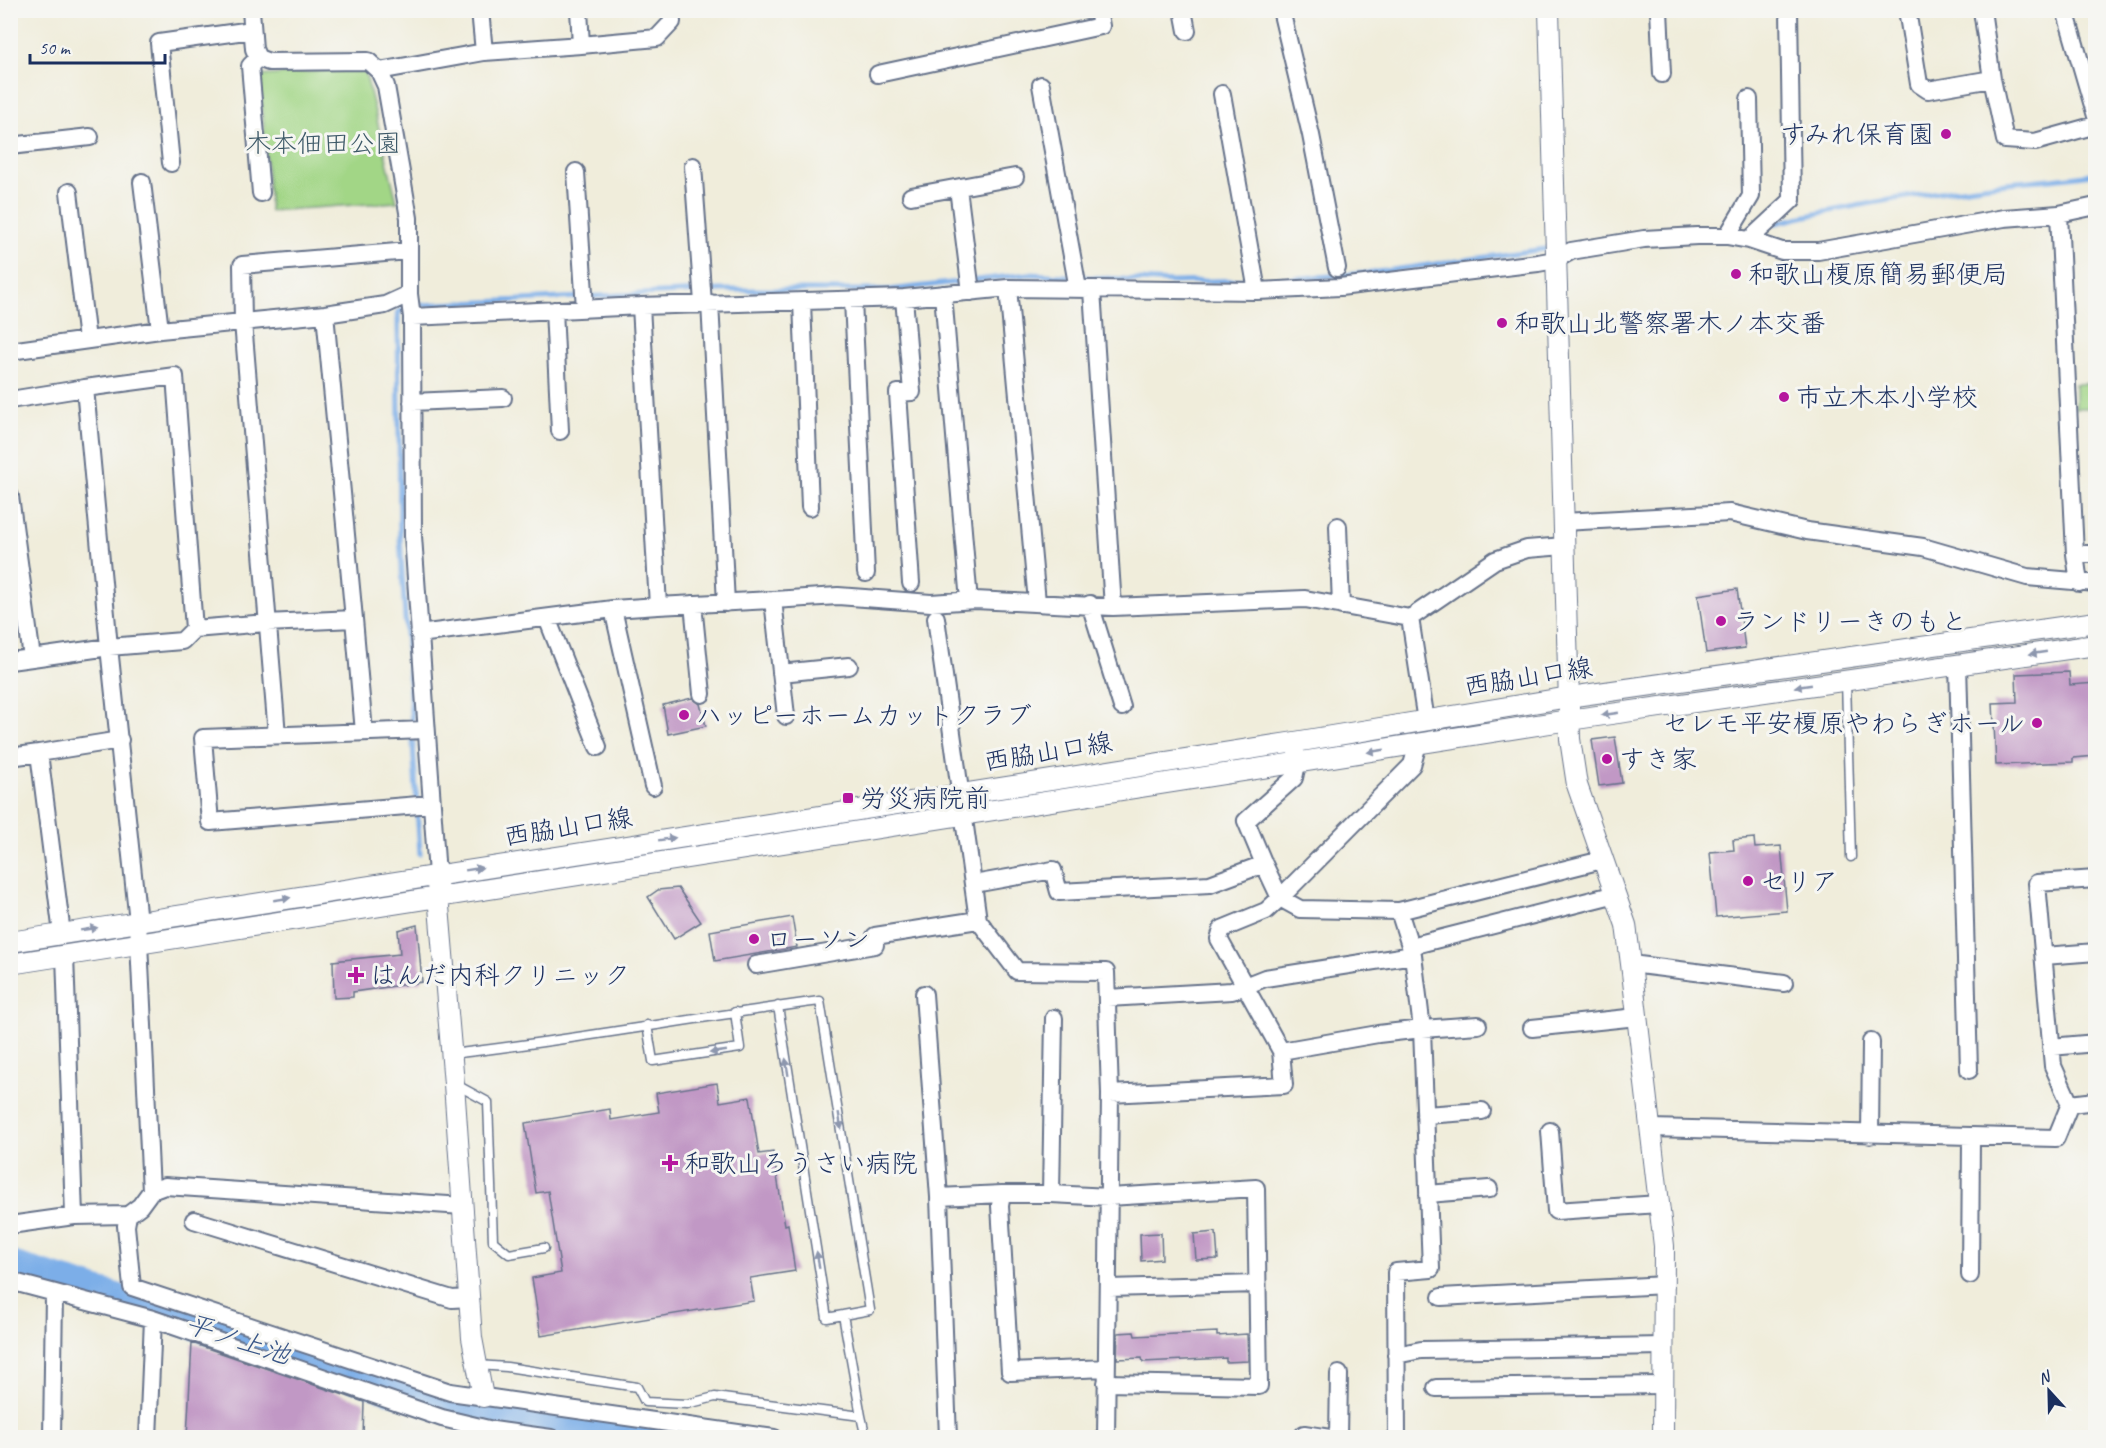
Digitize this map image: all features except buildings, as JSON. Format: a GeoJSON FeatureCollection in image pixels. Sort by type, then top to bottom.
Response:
{"type":"FeatureCollection","features":[{"type":"Feature","properties":{"kind":"street"},"geometry":{"type":"LineString","coordinates":[[251,10],[254,49],[258,58],[269,62],[368,61],[379,71],[386,86],[409,218],[412,536],[427,804],[436,875],[454,1084],[472,1338],[483,1397],[495,1434]]}},
{"type":"Feature","properties":{"kind":"street"},"geometry":{"type":"LineString","coordinates":[[480,10],[484,52]]}},
{"type":"Feature","properties":{"kind":"street"},"geometry":{"type":"LineString","coordinates":[[579,10],[581,45]]}},
{"type":"Feature","properties":{"kind":"street"},"geometry":{"type":"LineString","coordinates":[[379,71],[484,52],[657,38],[672,22],[671,10]]}},
{"type":"Feature","properties":{"kind":"street"},"geometry":{"type":"LineString","coordinates":[[878,74],[1101,26],[1098,10]]}},
{"type":"Feature","properties":{"kind":"street"},"geometry":{"type":"LineString","coordinates":[[1183,10],[1187,31]]}},
{"type":"Feature","properties":{"kind":"street"},"geometry":{"type":"LineString","coordinates":[[1281,10],[1311,135],[1338,268]]}},
{"type":"Feature","properties":{"kind":"street"},"geometry":{"type":"LineString","coordinates":[[1549,10],[1569,720],[1577,785],[1626,925],[1659,1204],[1665,1285],[1663,1437]]}},
{"type":"Feature","properties":{"kind":"street"},"geometry":{"type":"LineString","coordinates":[[1659,10],[1662,74]]}},
{"type":"Feature","properties":{"kind":"street"},"geometry":{"type":"LineString","coordinates":[[1749,240],[1792,200],[1789,10]]}},
{"type":"Feature","properties":{"kind":"street"},"geometry":{"type":"LineString","coordinates":[[1906,10],[1919,84],[1928,90],[1992,79]]}},
{"type":"Feature","properties":{"kind":"street"},"geometry":{"type":"LineString","coordinates":[[1982,10],[1992,79],[2005,140],[2035,142],[2096,125]]}},
{"type":"Feature","properties":{"kind":"street"},"geometry":{"type":"LineString","coordinates":[[2065,10],[2096,116]]}},
{"type":"Feature","properties":{"kind":"street"},"geometry":{"type":"LineString","coordinates":[[171,163],[159,43],[252,30]]}},
{"type":"Feature","properties":{"kind":"street"},"geometry":{"type":"LineString","coordinates":[[258,58],[250,66],[261,193]]}},
{"type":"Feature","properties":{"kind":"street"},"geometry":{"type":"LineString","coordinates":[[1041,85],[1081,283],[1113,606]]}},
{"type":"Feature","properties":{"kind":"street"},"geometry":{"type":"LineString","coordinates":[[1222,94],[1257,283]]}},
{"type":"Feature","properties":{"kind":"street"},"geometry":{"type":"LineString","coordinates":[[1727,236],[1751,196],[1749,99]]}},
{"type":"Feature","properties":{"kind":"street"},"geometry":{"type":"LineString","coordinates":[[10,146],[90,137]]}},
{"type":"Feature","properties":{"kind":"street"},"geometry":{"type":"LineString","coordinates":[[693,166],[726,603]]}},
{"type":"Feature","properties":{"kind":"street"},"geometry":{"type":"LineString","coordinates":[[576,172],[584,298]]}},
{"type":"Feature","properties":{"kind":"street"},"geometry":{"type":"LineString","coordinates":[[911,196],[1015,177]]}},
{"type":"Feature","properties":{"kind":"street"},"geometry":{"type":"LineString","coordinates":[[142,182],[160,330]]}},
{"type":"Feature","properties":{"kind":"street"},"geometry":{"type":"LineString","coordinates":[[958,188],[972,292]]}},
{"type":"Feature","properties":{"kind":"street"},"geometry":{"type":"LineString","coordinates":[[69,192],[87,340]]}},
{"type":"Feature","properties":{"kind":"street"},"geometry":{"type":"LineString","coordinates":[[10,351],[160,330],[325,314],[385,305],[554,309],[584,298],[641,306],[704,296],[802,302],[903,298],[1081,283],[1257,283],[1340,287],[1644,239],[1727,236],[1782,250],[1818,251],[2004,218],[2059,213],[2096,206]]}},
{"type":"Feature","properties":{"kind":"street"},"geometry":{"type":"LineString","coordinates":[[1563,522],[1730,513],[1807,531],[1923,546],[2027,578],[2087,583],[2075,554],[2059,213]]}},
{"type":"Feature","properties":{"kind":"street"},"geometry":{"type":"LineString","coordinates":[[277,735],[243,322],[242,265],[409,251]]}},
{"type":"Feature","properties":{"kind":"street"},"geometry":{"type":"LineString","coordinates":[[1008,288],[1037,602]]}},
{"type":"Feature","properties":{"kind":"street"},"geometry":{"type":"LineString","coordinates":[[944,294],[968,590]]}},
{"type":"Feature","properties":{"kind":"street"},"geometry":{"type":"LineString","coordinates":[[903,298],[912,392],[898,393],[911,583]]}},
{"type":"Feature","properties":{"kind":"street"},"geometry":{"type":"LineString","coordinates":[[853,300],[866,573]]}},
{"type":"Feature","properties":{"kind":"street"},"geometry":{"type":"LineString","coordinates":[[802,302],[810,507]]}},
{"type":"Feature","properties":{"kind":"street"},"geometry":{"type":"LineString","coordinates":[[641,306],[658,606]]}},
{"type":"Feature","properties":{"kind":"street"},"geometry":{"type":"LineString","coordinates":[[554,309],[560,431]]}},
{"type":"Feature","properties":{"kind":"street"},"geometry":{"type":"LineString","coordinates":[[325,314],[364,732]]}},
{"type":"Feature","properties":{"kind":"street"},"geometry":{"type":"LineString","coordinates":[[10,400],[175,376],[194,629]]}},
{"type":"Feature","properties":{"kind":"street"},"geometry":{"type":"LineString","coordinates":[[86,388],[109,646],[140,944],[151,1191]]}},
{"type":"Feature","properties":{"kind":"street"},"geometry":{"type":"LineString","coordinates":[[412,402],[503,398]]}},
{"type":"Feature","properties":{"kind":"street"},"geometry":{"type":"LineString","coordinates":[[10,496],[32,658]]}},
{"type":"Feature","properties":{"kind":"street"},"geometry":{"type":"LineString","coordinates":[[1338,526],[1341,606]]}},
{"type":"Feature","properties":{"kind":"street"},"geometry":{"type":"LineString","coordinates":[[419,634],[613,609],[838,596],[932,603],[975,600],[1113,606],[1305,599],[1410,618],[1495,560],[1527,549],[1564,546]]}},
{"type":"Feature","properties":{"kind":"street"},"geometry":{"type":"LineString","coordinates":[[2075,554],[2096,554]]}},
{"type":"Feature","properties":{"kind":"street"},"geometry":{"type":"LineString","coordinates":[[773,600],[786,716]]}},
{"type":"Feature","properties":{"kind":"street"},"geometry":{"type":"LineString","coordinates":[[693,604],[702,694]]}},
{"type":"Feature","properties":{"kind":"street"},"geometry":{"type":"LineString","coordinates":[[1090,604],[1122,707]]}},
{"type":"Feature","properties":{"kind":"street"},"geometry":{"type":"LineString","coordinates":[[613,609],[653,786]]}},
{"type":"Feature","properties":{"kind":"street"},"geometry":{"type":"LineString","coordinates":[[548,618],[598,747]]}},
{"type":"Feature","properties":{"kind":"street"},"geometry":{"type":"LineString","coordinates":[[936,618],[978,920],[1017,971],[1106,972],[1110,1094],[1106,1437]]}},
{"type":"Feature","properties":{"kind":"street"},"geometry":{"type":"LineString","coordinates":[[1410,618],[1426,721]]}},
{"type":"Feature","properties":{"kind":"street"},"geometry":{"type":"LineString","coordinates":[[10,661],[109,646],[182,641],[194,629],[354,619]]}},
{"type":"Feature","properties":{"kind":"street","name":"西脇山口線"},"geometry":{"type":"LineString","coordinates":[[10,942],[1295,742],[1569,697],[2096,622]]}},
{"type":"Feature","properties":{"kind":"street","name":"西脇山口線"},"geometry":{"type":"LineString","coordinates":[[10,964],[1569,720],[2096,645]]}},
{"type":"Feature","properties":{"kind":"street"},"geometry":{"type":"LineString","coordinates":[[1959,664],[1969,1070]]}},
{"type":"Feature","properties":{"kind":"street"},"geometry":{"type":"LineString","coordinates":[[781,673],[849,666]]}},
{"type":"Feature","properties":{"kind":"street"},"geometry":{"type":"LineString","coordinates":[[422,730],[203,738],[210,822],[427,804]]}},
{"type":"Feature","properties":{"kind":"street"},"geometry":{"type":"LineString","coordinates":[[10,757],[120,740]]}},
{"type":"Feature","properties":{"kind":"street"},"geometry":{"type":"LineString","coordinates":[[1295,742],[1297,764],[1294,778],[1246,821],[1280,898],[1300,909],[1400,911],[1602,860]]}},
{"type":"Feature","properties":{"kind":"street"},"geometry":{"type":"LineString","coordinates":[[1110,1094],[1284,1085],[1281,1051],[1219,939],[1221,929],[1266,912],[1412,765],[1418,744]]}},
{"type":"Feature","properties":{"kind":"street"},"geometry":{"type":"LineString","coordinates":[[39,753],[62,934]]}},
{"type":"Feature","properties":{"kind":"street"},"geometry":{"type":"LineString","coordinates":[[974,884],[1053,870],[1059,891],[1210,884],[1264,864]]}},
{"type":"Feature","properties":{"kind":"street"},"geometry":{"type":"LineString","coordinates":[[1650,1128],[2056,1138],[2070,1104],[2053,1066],[2037,883],[2096,879]]}},
{"type":"Feature","properties":{"kind":"street"},"geometry":{"type":"LineString","coordinates":[[1107,998],[1232,991],[1265,978],[1412,950],[1616,894]]}},
{"type":"Feature","properties":{"kind":"street"},"geometry":{"type":"LineString","coordinates":[[1397,1437],[1396,1272],[1431,1269],[1422,1029],[1412,950],[1400,911]]}},
{"type":"Feature","properties":{"kind":"street"},"geometry":{"type":"LineString","coordinates":[[756,965],[874,945],[875,936],[978,920]]}},
{"type":"Feature","properties":{"kind":"street"},"geometry":{"type":"LineString","coordinates":[[2044,956],[2096,952]]}},
{"type":"Feature","properties":{"kind":"street"},"geometry":{"type":"LineString","coordinates":[[65,955],[74,1216]]}},
{"type":"Feature","properties":{"kind":"street"},"geometry":{"type":"LineString","coordinates":[[1631,964],[1784,983]]}},
{"type":"Feature","properties":{"kind":"street"},"geometry":{"type":"LineString","coordinates":[[924,994],[939,1197],[948,1437]]}},
{"type":"Feature","properties":{"kind":"street"},"geometry":{"type":"LineString","coordinates":[[1532,1028],[1637,1017]]}},
{"type":"Feature","properties":{"kind":"street"},"geometry":{"type":"LineString","coordinates":[[1051,1194],[1054,1018]]}},
{"type":"Feature","properties":{"kind":"street"},"geometry":{"type":"LineString","coordinates":[[1281,1051],[1378,1034],[1478,1025]]}},
{"type":"Feature","properties":{"kind":"street"},"geometry":{"type":"LineString","coordinates":[[1870,1042],[1870,1135]]}},
{"type":"Feature","properties":{"kind":"street"},"geometry":{"type":"LineString","coordinates":[[2051,1047],[2096,1043]]}},
{"type":"Feature","properties":{"kind":"street"},"geometry":{"type":"LineString","coordinates":[[2070,1104],[2096,1101]]}},
{"type":"Feature","properties":{"kind":"street"},"geometry":{"type":"LineString","coordinates":[[1425,1115],[1482,1111]]}},
{"type":"Feature","properties":{"kind":"street"},"geometry":{"type":"LineString","coordinates":[[1550,1131],[1556,1211],[1659,1204]]}},
{"type":"Feature","properties":{"kind":"street"},"geometry":{"type":"LineString","coordinates":[[1970,1275],[1971,1137]]}},
{"type":"Feature","properties":{"kind":"street"},"geometry":{"type":"LineString","coordinates":[[10,1225],[74,1216],[128,1215],[140,1206],[151,1191],[165,1186],[463,1206]]}},
{"type":"Feature","properties":{"kind":"street"},"geometry":{"type":"LineString","coordinates":[[939,1197],[1002,1194],[1109,1197],[1256,1188],[1259,1386],[1010,1372],[1000,1206],[1002,1194]]}},
{"type":"Feature","properties":{"kind":"street"},"geometry":{"type":"LineString","coordinates":[[1428,1194],[1489,1189]]}},
{"type":"Feature","properties":{"kind":"street"},"geometry":{"type":"LineString","coordinates":[[128,1215],[126,1226],[132,1287],[450,1392],[703,1433],[774,1437]]}},
{"type":"Feature","properties":{"kind":"street"},"geometry":{"type":"LineString","coordinates":[[194,1220],[452,1299],[469,1298]]}},
{"type":"Feature","properties":{"kind":"street"},"geometry":{"type":"LineString","coordinates":[[10,1281],[153,1319],[495,1434],[551,1437]]}},
{"type":"Feature","properties":{"kind":"street"},"geometry":{"type":"LineString","coordinates":[[1108,1288],[1257,1284]]}},
{"type":"Feature","properties":{"kind":"street"},"geometry":{"type":"LineString","coordinates":[[1441,1297],[1665,1285]]}},
{"type":"Feature","properties":{"kind":"street"},"geometry":{"type":"LineString","coordinates":[[52,1437],[54,1294]]}},
{"type":"Feature","properties":{"kind":"street"},"geometry":{"type":"LineString","coordinates":[[148,1437],[153,1319]]}},
{"type":"Feature","properties":{"kind":"street"},"geometry":{"type":"LineString","coordinates":[[1396,1355],[1421,1350],[1664,1346]]}},
{"type":"Feature","properties":{"kind":"street"},"geometry":{"type":"LineString","coordinates":[[1338,1437],[1339,1374]]}},
{"type":"Feature","properties":{"kind":"street"},"geometry":{"type":"LineString","coordinates":[[1436,1388],[1663,1385]]}},
{"type":"Feature","properties":{"kind":"street"},"geometry":{"type":"LineString","coordinates":[[1304,1434],[1330,1437]]}},
{"type":"Feature","properties":{"kind":"lane"},"geometry":{"type":"LineString","coordinates":[[1846,680],[1851,857]]}},
{"type":"Feature","properties":{"kind":"lane"},"geometry":{"type":"LineString","coordinates":[[451,1054],[735,1012],[778,1006],[820,1001],[870,1310],[827,1318],[778,1006]]}},
{"type":"Feature","properties":{"kind":"lane"},"geometry":{"type":"LineString","coordinates":[[647,1025],[653,1061],[664,1060],[740,1048],[735,1012]]}},
{"type":"Feature","properties":{"kind":"lane"},"geometry":{"type":"LineString","coordinates":[[454,1084],[489,1102],[493,1241],[509,1254],[544,1248]]}},
{"type":"Feature","properties":{"kind":"lane"},"geometry":{"type":"LineString","coordinates":[[843,1315],[866,1437]]}},
{"type":"Feature","properties":{"kind":"lane"},"geometry":{"type":"LineString","coordinates":[[477,1365],[507,1367],[637,1387],[645,1402],[687,1404],[715,1397],[861,1416]]}},
{"type":"Feature","properties":{"kind":"green space","name":"木本佃田公園"},"geometry":{"type":"Polygon","coordinates":[[[364,67],[397,202],[270,211],[260,76],[364,67]]]}},
{"type":"Feature","properties":{"kind":"green space"},"geometry":{"type":"Polygon","coordinates":[[[2095,383],[2095,408],[2075,408],[2075,384],[2095,383]]]}},
{"type":"Feature","properties":{"kind":"waterway"},"geometry":{"type":"LineString","coordinates":[[1776,223],[1910,196],[2096,173]]}},
{"type":"Feature","properties":{"kind":"waterway"},"geometry":{"type":"LineString","coordinates":[[420,854],[400,537],[398,312],[420,305],[721,290],[889,290],[1029,274],[1173,282],[1289,279],[1370,273],[1552,248]]}},
{"type":"Feature","properties":{"kind":"waterway","name":"平ノ上池"},"geometry":{"type":"LineString","coordinates":[[10,1267],[200,1325],[466,1412],[651,1438]]}},
{"type":"Feature","properties":{"kind":"waterway"},"geometry":{"type":"LineString","coordinates":[[462,1400],[466,1412]]}},
{"type":"Feature","properties":{"kind":"place","name":"すみれ保育園"},"geometry":{"type":"Point","coordinates":[1946,134]}},
{"type":"Feature","properties":{"kind":"place","name":"和歌山榎原簡易郵便局"},"geometry":{"type":"Point","coordinates":[1736,274]}},
{"type":"Feature","properties":{"kind":"place","name":"和歌山北警察署木ノ本交番"},"geometry":{"type":"Point","coordinates":[1502,323]}},
{"type":"Feature","properties":{"kind":"place","name":"市立木本小学校"},"geometry":{"type":"Point","coordinates":[1784,397]}},
{"type":"Feature","properties":{"kind":"place","name":"ランドリーきのもと"},"geometry":{"type":"Point","coordinates":[1721,621]}},
{"type":"Feature","properties":{"kind":"place","name":"ハッピーホームカットクラブ"},"geometry":{"type":"Point","coordinates":[684,715]}},
{"type":"Feature","properties":{"kind":"place","name":"セレモ平安榎原やわらぎホール"},"geometry":{"type":"Point","coordinates":[2037,723]}},
{"type":"Feature","properties":{"kind":"place","name":"すき家"},"geometry":{"type":"Point","coordinates":[1607,759]}},
{"type":"Feature","properties":{"kind":"place","name":"労災病院前"},"geometry":{"type":"Point","coordinates":[848,798]}},
{"type":"Feature","properties":{"kind":"place","name":"セリア"},"geometry":{"type":"Point","coordinates":[1748,881]}},
{"type":"Feature","properties":{"kind":"place","name":"ローソン"},"geometry":{"type":"Point","coordinates":[754,939]}},
{"type":"Feature","properties":{"kind":"place","name":"はんだ内科クリニック"},"geometry":{"type":"Point","coordinates":[356,975]}},
{"type":"Feature","properties":{"kind":"place","name":"和歌山ろうさい病院"},"geometry":{"type":"Point","coordinates":[670,1163]}}]}
